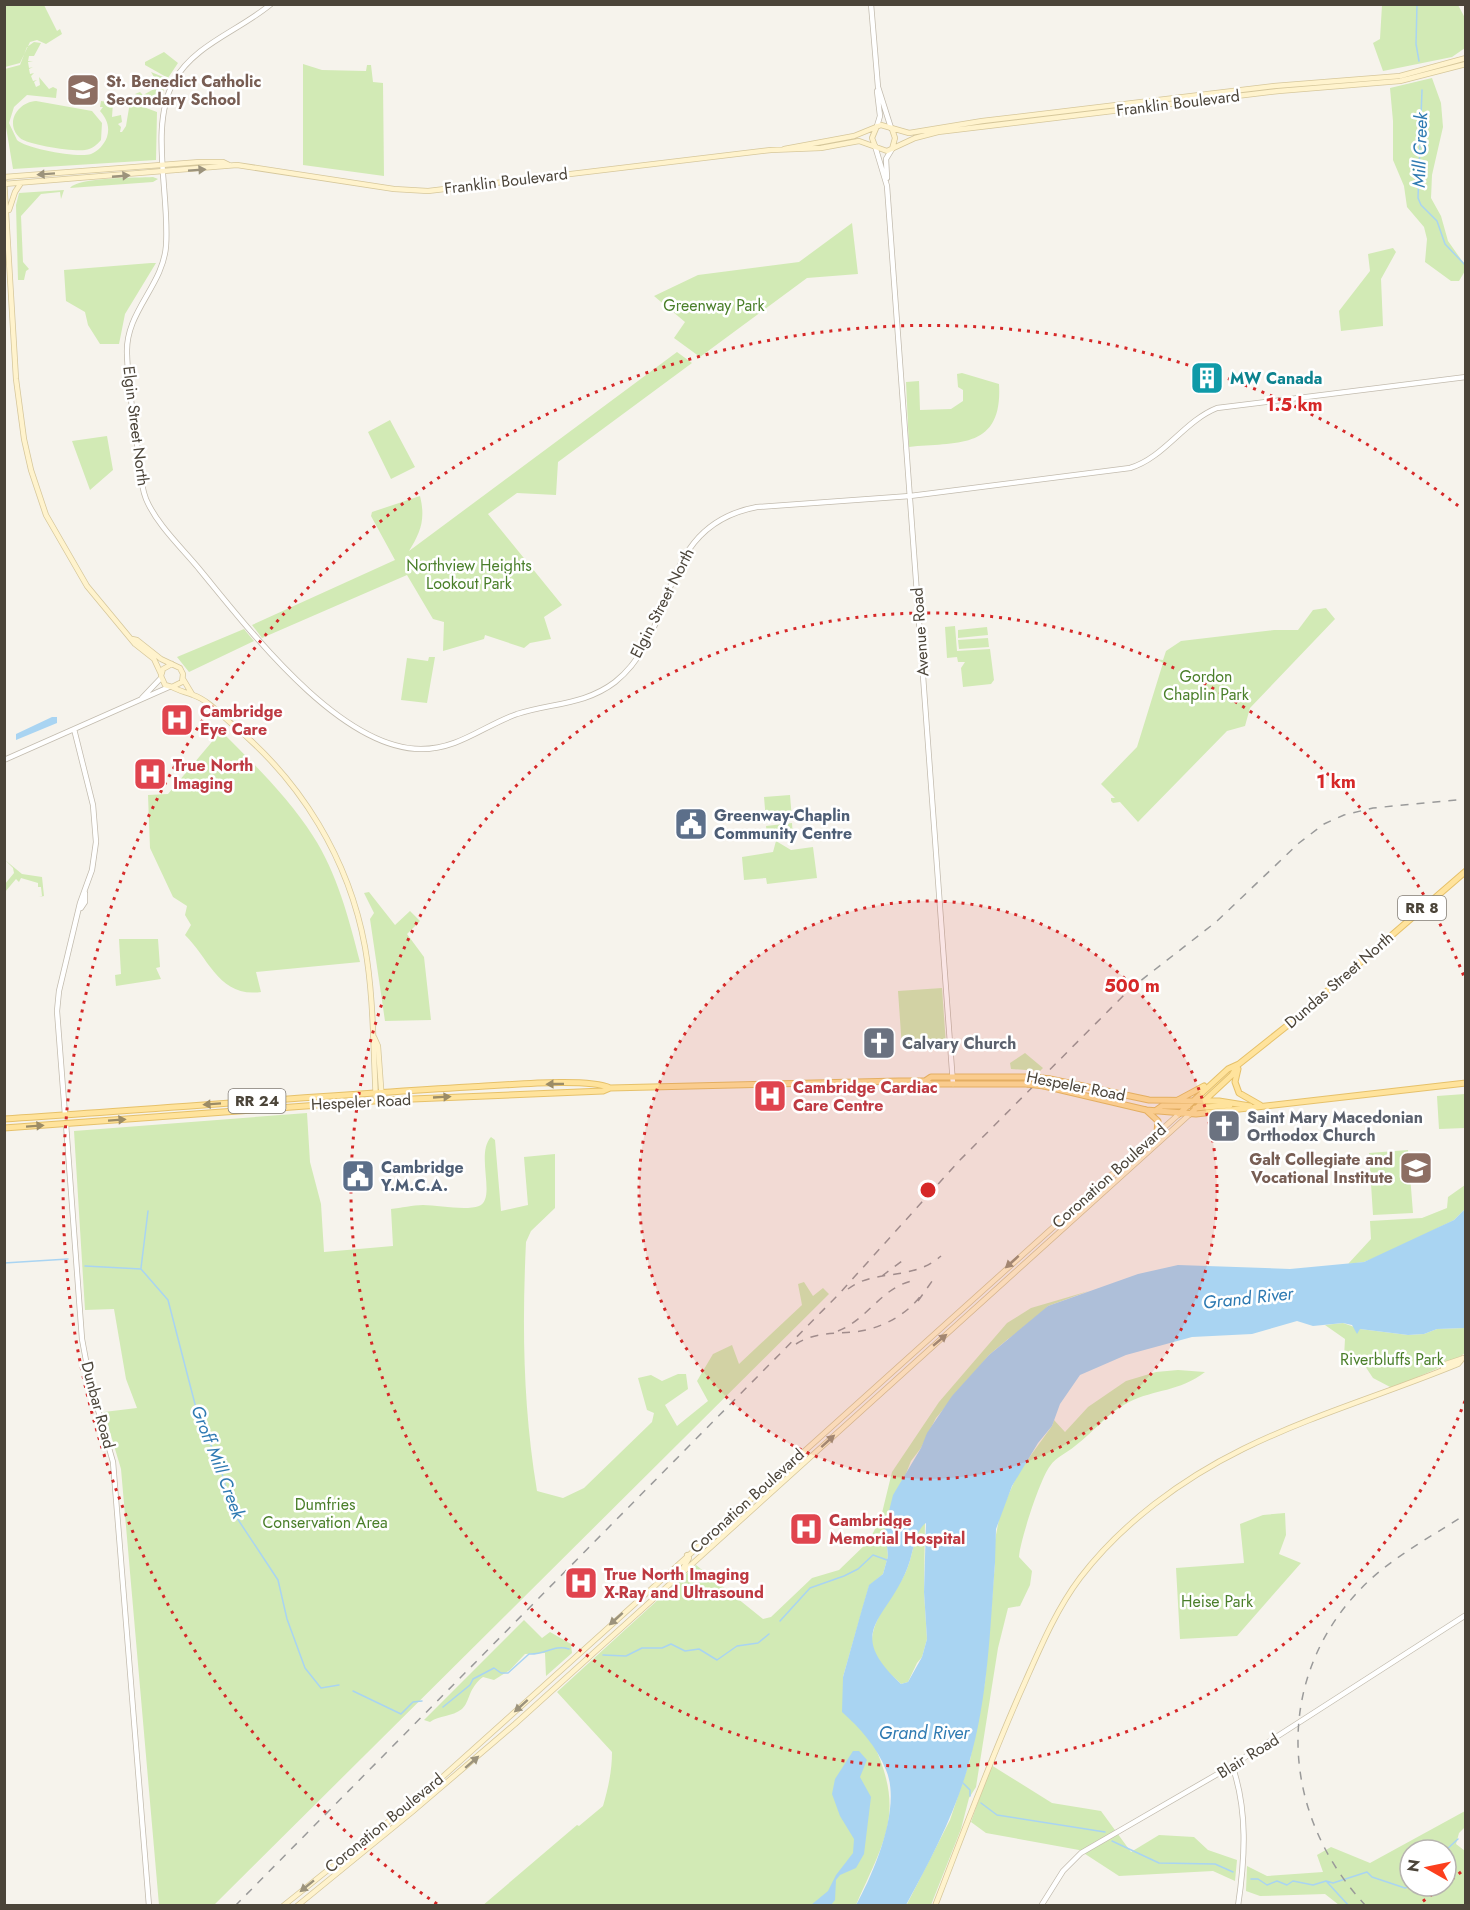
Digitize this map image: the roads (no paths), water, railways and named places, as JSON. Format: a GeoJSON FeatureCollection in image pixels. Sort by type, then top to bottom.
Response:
{"type":"FeatureCollection","features":[{"type":"Feature","properties":{"kind":"main road","name":"Franklin Boulevard"},"geometry":{"type":"LineString","coordinates":[[891,128],[909,133],[982,121],[1274,86],[1384,78],[1426,71],[1466,58]]}},
{"type":"Feature","properties":{"kind":"main road","name":"Franklin Boulevard"},"geometry":{"type":"LineString","coordinates":[[892,149],[915,138],[938,132],[1279,91],[1400,81],[1466,64]]}},
{"type":"Feature","properties":{"kind":"main road"},"geometry":{"type":"LineString","coordinates":[[884,125],[891,128],[895,138],[892,149],[884,150],[875,146],[872,138],[876,126],[884,125]]}},
{"type":"Feature","properties":{"kind":"main road","name":"Franklin Boulevard"},"geometry":{"type":"LineString","coordinates":[[5,184],[229,165],[394,189],[428,191],[783,149],[854,136],[876,126]]}},
{"type":"Feature","properties":{"kind":"main road","name":"Franklin Boulevard"},"geometry":{"type":"LineString","coordinates":[[783,149],[821,148],[859,141],[875,146]]}},
{"type":"Feature","properties":{"kind":"main road","name":"Franklin Boulevard"},"geometry":{"type":"LineString","coordinates":[[4,178],[164,165],[223,162],[229,165]]}},
{"type":"Feature","properties":{"kind":"main road"},"geometry":{"type":"LineString","coordinates":[[4,178],[8,214]]}},
{"type":"Feature","properties":{"kind":"main road"},"geometry":{"type":"LineString","coordinates":[[21,183],[15,192],[5,224],[19,410],[31,470],[46,515],[87,586],[135,644],[157,663],[161,676],[170,687],[192,694],[207,703],[262,751],[301,796],[327,838],[358,916],[368,969],[374,1036],[371,1046],[379,1101]]}},
{"type":"Feature","properties":{"kind":"main road"},"geometry":{"type":"LineString","coordinates":[[132,639],[180,668],[183,679],[192,694]]}},
{"type":"Feature","properties":{"kind":"main road"},"geometry":{"type":"LineString","coordinates":[[161,676],[165,667],[172,664]]}},
{"type":"Feature","properties":{"kind":"main road"},"geometry":{"type":"LineString","coordinates":[[170,687],[177,686],[183,679]]}},
{"type":"Feature","properties":{"kind":"main road","name":"Dundas Street North"},"geometry":{"type":"LineString","coordinates":[[1179,1114],[1228,1069],[1239,1064],[1288,1025],[1466,871]]}},
{"type":"Feature","properties":{"kind":"main road"},"geometry":{"type":"LineString","coordinates":[[1239,1064],[1236,1087],[1243,1096],[1260,1105]]}},
{"type":"Feature","properties":{"kind":"main road","name":"Dundas Street North"},"geometry":{"type":"LineString","coordinates":[[1190,1114],[1232,1075],[1239,1064]]}},
{"type":"Feature","properties":{"kind":"main road","name":"Hespeler Road"},"geometry":{"type":"LineString","coordinates":[[925,1081],[931,1077],[1034,1077],[1139,1098],[1190,1104]]}},
{"type":"Feature","properties":{"kind":"main road","name":"Hespeler Road"},"geometry":{"type":"LineString","coordinates":[[4,1128],[379,1101],[603,1091],[610,1088],[925,1081],[931,1084],[1044,1086],[1146,1110],[1179,1114]]}},
{"type":"Feature","properties":{"kind":"main road"},"geometry":{"type":"LineString","coordinates":[[1173,1101],[1192,1095],[1214,1081]]}},
{"type":"Feature","properties":{"kind":"main road","name":"RR 24"},"geometry":{"type":"LineString","coordinates":[[1179,1114],[1224,1112],[1250,1106],[1466,1083]]}},
{"type":"Feature","properties":{"kind":"main road","name":"Hespeler Road"},"geometry":{"type":"LineString","coordinates":[[4,1119],[378,1092],[540,1084],[603,1084],[610,1088]]}},
{"type":"Feature","properties":{"kind":"main road"},"geometry":{"type":"LineString","coordinates":[[1179,1114],[1195,1108],[1238,1103]]}},
{"type":"Feature","properties":{"kind":"main road","name":"RR 24"},"geometry":{"type":"LineString","coordinates":[[1190,1104],[1238,1103],[1250,1106]]}},
{"type":"Feature","properties":{"kind":"main road"},"geometry":{"type":"LineString","coordinates":[[1155,1111],[1161,1106],[1190,1104]]}},
{"type":"Feature","properties":{"kind":"main road"},"geometry":{"type":"LineString","coordinates":[[1146,1110],[1158,1121],[1157,1132]]}},
{"type":"Feature","properties":{"kind":"main road","name":"Coronation Boulevard"},"geometry":{"type":"LineString","coordinates":[[282,1905],[428,1790],[1179,1114]]}},
{"type":"Feature","properties":{"kind":"main road","name":"Coronation Boulevard"},"geometry":{"type":"LineString","coordinates":[[297,1905],[453,1779],[1190,1114]]}},
{"type":"Feature","properties":{"kind":"main road","name":"Dunbar Road"},"geometry":{"type":"LineString","coordinates":[[64,1115],[66,1124]]}},
{"type":"Feature","properties":{"kind":"main road"},"geometry":{"type":"LineString","coordinates":[[1130,1156],[1137,1162]]}},
{"type":"Feature","properties":{"kind":"main road"},"geometry":{"type":"LineString","coordinates":[[1087,1195],[1094,1202]]}},
{"type":"Feature","properties":{"kind":"main road"},"geometry":{"type":"LineString","coordinates":[[1038,1240],[1047,1244]]}},
{"type":"Feature","properties":{"kind":"main road"},"geometry":{"type":"LineString","coordinates":[[979,1292],[986,1299]]}},
{"type":"Feature","properties":{"kind":"main road"},"geometry":{"type":"LineString","coordinates":[[934,1905],[1001,1734],[1049,1629],[1079,1580],[1103,1551],[1150,1508],[1221,1460],[1258,1442],[1458,1364],[1464,1358]]}},
{"type":"Feature","properties":{"kind":"main road"},"geometry":{"type":"LineString","coordinates":[[682,1572],[689,1558],[687,1555]]}},
{"type":"Feature","properties":{"kind":"main road"},"geometry":{"type":"LineString","coordinates":[[564,1667],[569,1673]]}},
{"type":"Feature","properties":{"kind":"main road"},"geometry":{"type":"LineString","coordinates":[[361,1843],[366,1849]]}},
{"type":"Feature","properties":{"kind":"street","name":"Elgin Street North"},"geometry":{"type":"LineString","coordinates":[[271,4],[200,51],[176,78],[164,109],[164,258],[158,276],[134,315],[127,346],[133,416],[146,498],[155,515],[271,655],[339,715],[380,740],[412,749],[445,747],[473,737],[515,715],[585,699],[614,682],[640,653],[688,549],[706,529],[730,514],[757,507],[910,496],[1137,466],[1202,415],[1217,408],[1466,377]]}},
{"type":"Feature","properties":{"kind":"street"},"geometry":{"type":"LineString","coordinates":[[871,4],[880,116],[876,126]]}},
{"type":"Feature","properties":{"kind":"street"},"geometry":{"type":"LineString","coordinates":[[878,87],[891,128]]}},
{"type":"Feature","properties":{"kind":"street","name":"Avenue Road"},"geometry":{"type":"LineString","coordinates":[[875,146],[886,181]]}},
{"type":"Feature","properties":{"kind":"street","name":"Avenue Road"},"geometry":{"type":"LineString","coordinates":[[892,149],[886,159],[886,181],[953,1084]]}},
{"type":"Feature","properties":{"kind":"street"},"geometry":{"type":"LineString","coordinates":[[142,698],[161,676]]}},
{"type":"Feature","properties":{"kind":"street"},"geometry":{"type":"LineString","coordinates":[[4,760],[170,687]]}},
{"type":"Feature","properties":{"kind":"street","name":"Dunbar Road"},"geometry":{"type":"LineString","coordinates":[[64,1115],[58,1000],[61,979],[81,908],[87,897],[95,854],[96,831],[93,805],[74,729]]}},
{"type":"Feature","properties":{"kind":"street","name":"Dunbar Road"},"geometry":{"type":"LineString","coordinates":[[66,1124],[82,1339],[90,1382],[113,1462],[149,1905]]}},
{"type":"Feature","properties":{"kind":"street","name":"Blair Road"},"geometry":{"type":"LineString","coordinates":[[1041,1905],[1063,1871],[1081,1853],[1232,1765],[1466,1615]]}},
{"type":"Feature","properties":{"kind":"street"},"geometry":{"type":"LineString","coordinates":[[1232,1765],[1240,1790],[1244,1821],[1238,1905]]}},
{"type":"Feature","properties":{"kind":"water"},"geometry":{"type":"Polygon","coordinates":[[[52,717],[57,717],[57,723],[16,740],[16,734],[52,717]]]}},
{"type":"Feature","properties":{"kind":"water","name":"Grand River"},"geometry":{"type":"Polygon","coordinates":[[[1465,1209],[1465,1328],[1437,1329],[1424,1334],[1408,1335],[1360,1329],[1357,1334],[1352,1325],[1343,1323],[1313,1326],[1297,1321],[1252,1334],[1192,1337],[1126,1355],[1080,1375],[1060,1404],[1052,1426],[1038,1443],[1012,1486],[996,1529],[990,1638],[984,1689],[969,1763],[950,1818],[906,1905],[856,1905],[878,1858],[891,1802],[890,1785],[882,1762],[861,1731],[842,1712],[843,1677],[869,1585],[883,1574],[888,1556],[885,1527],[893,1495],[921,1448],[927,1433],[952,1396],[989,1355],[1048,1306],[1138,1274],[1178,1265],[1290,1269],[1364,1262],[1454,1220],[1465,1209]],[[926,1523],[919,1532],[909,1564],[875,1626],[872,1638],[875,1651],[884,1666],[901,1684],[908,1682],[922,1657],[927,1639],[924,1592],[926,1523]]]}},
{"type":"Feature","properties":{"kind":"water"},"geometry":{"type":"Polygon","coordinates":[[[853,1751],[859,1751],[867,1760],[860,1777],[871,1797],[864,1854],[856,1868],[840,1875],[836,1880],[835,1900],[831,1905],[811,1905],[828,1891],[836,1875],[853,1853],[854,1839],[840,1816],[832,1794],[835,1779],[853,1751]]]}},
{"type":"Feature","properties":{"kind":"waterway","name":"Mill Creek"},"geometry":{"type":"LineString","coordinates":[[1417,4],[1416,44],[1419,61]]}},
{"type":"Feature","properties":{"kind":"waterway","name":"Mill Creek"},"geometry":{"type":"LineString","coordinates":[[1422,90],[1418,198],[1421,205],[1437,221],[1445,244],[1466,266]]}},
{"type":"Feature","properties":{"kind":"waterway"},"geometry":{"type":"LineString","coordinates":[[141,1268],[148,1211]]}},
{"type":"Feature","properties":{"kind":"waterway","name":"Groff Mill Creek"},"geometry":{"type":"LineString","coordinates":[[4,1263],[68,1259]]}},
{"type":"Feature","properties":{"kind":"waterway","name":"Groff Mill Creek"},"geometry":{"type":"LineString","coordinates":[[85,1266],[141,1269],[168,1300],[196,1408],[221,1470],[233,1512],[278,1580],[287,1619],[305,1668],[321,1688],[339,1685]]}},
{"type":"Feature","properties":{"kind":"waterway","name":"Groff Mill Creek"},"geometry":{"type":"LineString","coordinates":[[780,1621],[810,1588],[858,1569],[873,1555],[887,1560]]}},
{"type":"Feature","properties":{"kind":"waterway","name":"Groff Mill Creek"},"geometry":{"type":"LineString","coordinates":[[603,1655],[626,1656],[642,1648],[662,1648],[671,1644],[685,1651],[699,1649],[717,1660],[737,1646],[758,1643],[769,1634]]}},
{"type":"Feature","properties":{"kind":"waterway","name":"Groff Mill Creek"},"geometry":{"type":"LineString","coordinates":[[443,1707],[470,1685],[473,1679],[494,1668],[501,1673],[508,1673],[529,1654],[559,1648],[569,1649]]}},
{"type":"Feature","properties":{"kind":"waterway","name":"Groff Mill Creek"},"geometry":{"type":"LineString","coordinates":[[353,1691],[401,1714],[413,1702],[422,1701]]}},
{"type":"Feature","properties":{"kind":"waterway"},"geometry":{"type":"LineString","coordinates":[[963,1783],[970,1790],[970,1796]]}},
{"type":"Feature","properties":{"kind":"waterway"},"geometry":{"type":"LineString","coordinates":[[981,1803],[997,1815],[1105,1832]]}},
{"type":"Feature","properties":{"kind":"waterway"},"geometry":{"type":"LineString","coordinates":[[1112,1841],[1159,1863],[1215,1864],[1233,1872]]}},
{"type":"Feature","properties":{"kind":"waterway"},"geometry":{"type":"LineString","coordinates":[[1251,1879],[1258,1879],[1267,1885],[1277,1881],[1287,1885],[1293,1881],[1313,1885],[1326,1881],[1333,1883],[1367,1872],[1372,1877],[1398,1886]]}},
{"type":"Feature","properties":{"kind":"waterway"},"geometry":{"type":"LineString","coordinates":[[1327,1882],[1349,1906]]}},
{"type":"Feature","properties":{"kind":"railway"},"geometry":{"type":"LineString","coordinates":[[235,1906],[838,1295],[959,1161],[1130,989],[1216,922],[1299,843],[1324,824],[1344,815],[1373,808],[1466,799]]}},
{"type":"Feature","properties":{"kind":"railway"},"geometry":{"type":"LineString","coordinates":[[848,1289],[870,1279],[918,1269],[941,1256]]}},
{"type":"Feature","properties":{"kind":"railway"},"geometry":{"type":"LineString","coordinates":[[882,1276],[906,1258]]}},
{"type":"Feature","properties":{"kind":"railway"},"geometry":{"type":"LineString","coordinates":[[918,1301],[935,1277]]}},
{"type":"Feature","properties":{"kind":"railway"},"geometry":{"type":"LineString","coordinates":[[838,1331],[849,1326],[894,1288],[917,1280]]}},
{"type":"Feature","properties":{"kind":"railway"},"geometry":{"type":"LineString","coordinates":[[796,1344],[817,1335],[874,1328],[893,1320],[916,1302],[922,1294]]}},
{"type":"Feature","properties":{"kind":"railway"},"geometry":{"type":"LineString","coordinates":[[1366,1906],[1338,1871],[1318,1833],[1304,1793],[1298,1752],[1300,1711],[1310,1670],[1328,1631],[1367,1582],[1408,1551],[1466,1514]]}},
{"type":"Feature","properties":{"kind":"place","name":"St. Benedict Catholic Secondary School"},"geometry":{"type":"Point","coordinates":[83,90]}},
{"type":"Feature","properties":{"kind":"place","name":"MW Canada"},"geometry":{"type":"Point","coordinates":[1207,378]}},
{"type":"Feature","properties":{"kind":"place","name":"Cambridge Eye Care"},"geometry":{"type":"Point","coordinates":[177,720]}},
{"type":"Feature","properties":{"kind":"place","name":"True North Imaging"},"geometry":{"type":"Point","coordinates":[150,774]}},
{"type":"Feature","properties":{"kind":"place","name":"Greenway-Chaplin Community Centre"},"geometry":{"type":"Point","coordinates":[691,824]}},
{"type":"Feature","properties":{"kind":"place","name":"Calvary Church"},"geometry":{"type":"Point","coordinates":[879,1043]}},
{"type":"Feature","properties":{"kind":"place","name":"Cambridge Cardiac Care Centre"},"geometry":{"type":"Point","coordinates":[770,1096]}},
{"type":"Feature","properties":{"kind":"place","name":"Saint Mary Macedonian Orthodox Church"},"geometry":{"type":"Point","coordinates":[1224,1126]}},
{"type":"Feature","properties":{"kind":"place","name":"Galt Collegiate and Vocational Institute"},"geometry":{"type":"Point","coordinates":[1416,1168]}},
{"type":"Feature","properties":{"kind":"place","name":"Cambridge Y.M.C.A."},"geometry":{"type":"Point","coordinates":[358,1176]}},
{"type":"Feature","properties":{"kind":"place","name":"Cambridge Memorial Hospital"},"geometry":{"type":"Point","coordinates":[806,1529]}},
{"type":"Feature","properties":{"kind":"place","name":"True North Imaging X-Ray and Ultrasound"},"geometry":{"type":"Point","coordinates":[581,1583]}},
{"type":"Feature","properties":{"kind":"park label","name":"Greenway Park"},"geometry":{"type":"Point","coordinates":[714,305]}},
{"type":"Feature","properties":{"kind":"park label","name":"Northview Heights Lookout Park"},"geometry":{"type":"Point","coordinates":[469,574]}},
{"type":"Feature","properties":{"kind":"park label","name":"Gordon Chaplin Park"},"geometry":{"type":"Point","coordinates":[1206,685]}},
{"type":"Feature","properties":{"kind":"park label","name":"Riverbluffs Park"},"geometry":{"type":"Point","coordinates":[1392,1359]}},
{"type":"Feature","properties":{"kind":"park label","name":"Dumfries Conservation Area"},"geometry":{"type":"Point","coordinates":[325,1513]}},
{"type":"Feature","properties":{"kind":"park label","name":"Heise Park"},"geometry":{"type":"Point","coordinates":[1217,1601]}}]}
